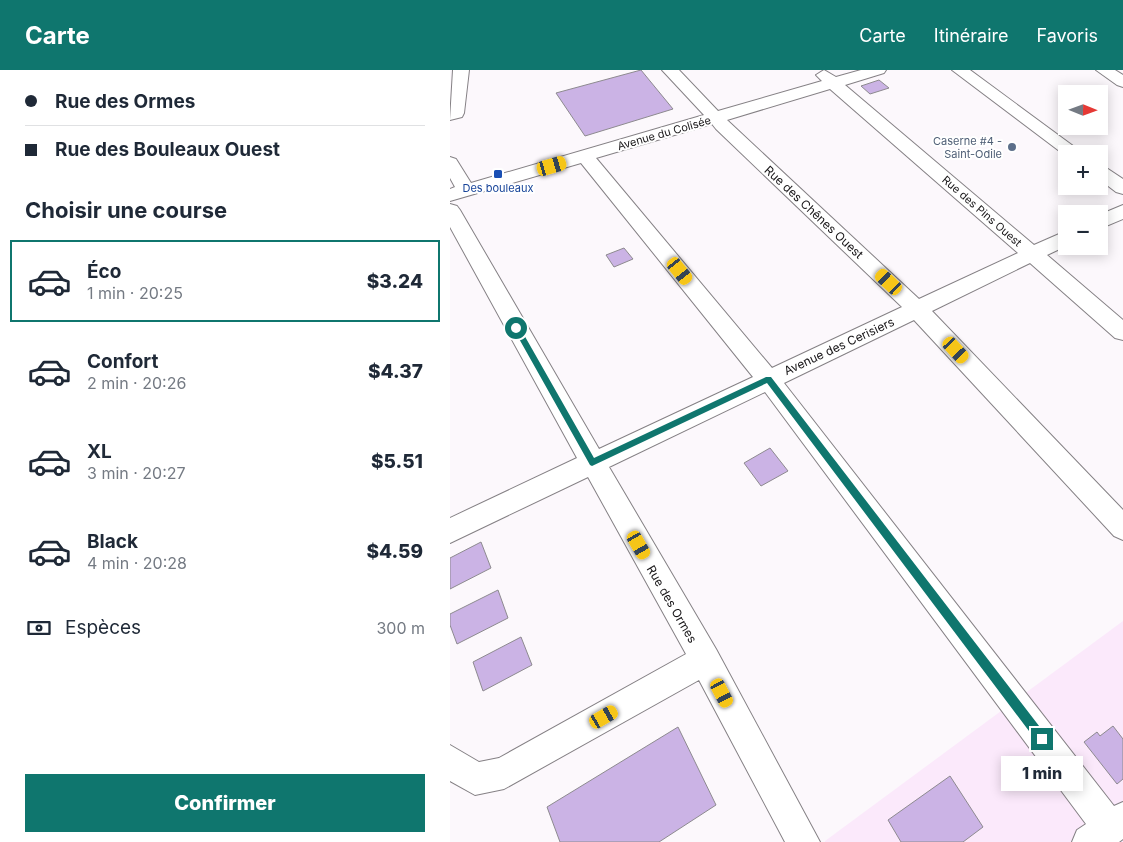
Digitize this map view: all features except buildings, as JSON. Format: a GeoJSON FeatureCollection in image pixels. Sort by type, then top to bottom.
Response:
{"type":"FeatureCollection","features":[{"type":"Feature","properties":{"kind":"street"},"geometry":{"type":"LineString","coordinates":[[450,115],[456,113],[461,70]]}},
{"type":"Feature","properties":{"kind":"street","name":"Rue des Chênes Ouest"},"geometry":{"type":"LineString","coordinates":[[670,70],[715,118],[917,309],[1123,528]]}},
{"type":"Feature","properties":{"kind":"street","name":"Rue des Pins Ouest"},"geometry":{"type":"LineString","coordinates":[[818,70],[1123,332]]}},
{"type":"Feature","properties":{"kind":"street","name":"Avenue du Colisée"},"geometry":{"type":"LineString","coordinates":[[455,199],[585,156],[878,70]]}},
{"type":"Feature","properties":{"kind":"street"},"geometry":{"type":"LineString","coordinates":[[960,70],[1064,145]]}},
{"type":"Feature","properties":{"kind":"street"},"geometry":{"type":"LineString","coordinates":[[1104,70],[1123,82]]}},
{"type":"Feature","properties":{"kind":"street"},"geometry":{"type":"LineString","coordinates":[[585,156],[768,380],[1107,830]]}},
{"type":"Feature","properties":{"kind":"street","name":"Rue des Ormes"},"geometry":{"type":"LineString","coordinates":[[450,163],[455,199],[592,463],[704,660],[803,842]]}},
{"type":"Feature","properties":{"kind":"street"},"geometry":{"type":"LineString","coordinates":[[1108,177],[1123,188]]}},
{"type":"Feature","properties":{"kind":"street"},"geometry":{"type":"LineString","coordinates":[[1108,218],[1123,211]]}},
{"type":"Feature","properties":{"kind":"street","name":"Avenue des Cerisiers"},"geometry":{"type":"LineString","coordinates":[[450,531],[1058,242]]}},
{"type":"Feature","properties":{"kind":"street"},"geometry":{"type":"LineString","coordinates":[[450,761],[475,779],[504,773],[704,660]]}},
{"type":"Feature","properties":{"kind":"shaded area"},"geometry":{"type":"Polygon","coordinates":[[[1123,621],[1123,842],[825,842],[825,841],[1123,621]]]}},
{"type":"Feature","properties":{"kind":"place","name":"Caserne #4 - Saint-Odile"},"geometry":{"type":"Point","coordinates":[1012,147]}},
{"type":"Feature","properties":{"kind":"place","name":"Des bouleaux"},"geometry":{"type":"Point","coordinates":[498,174]}},
{"type":"Feature","properties":{"kind":"route"},"geometry":{"type":"LineString","coordinates":[[516,328],[592,463],[768,380],[1042,739]]}}]}
